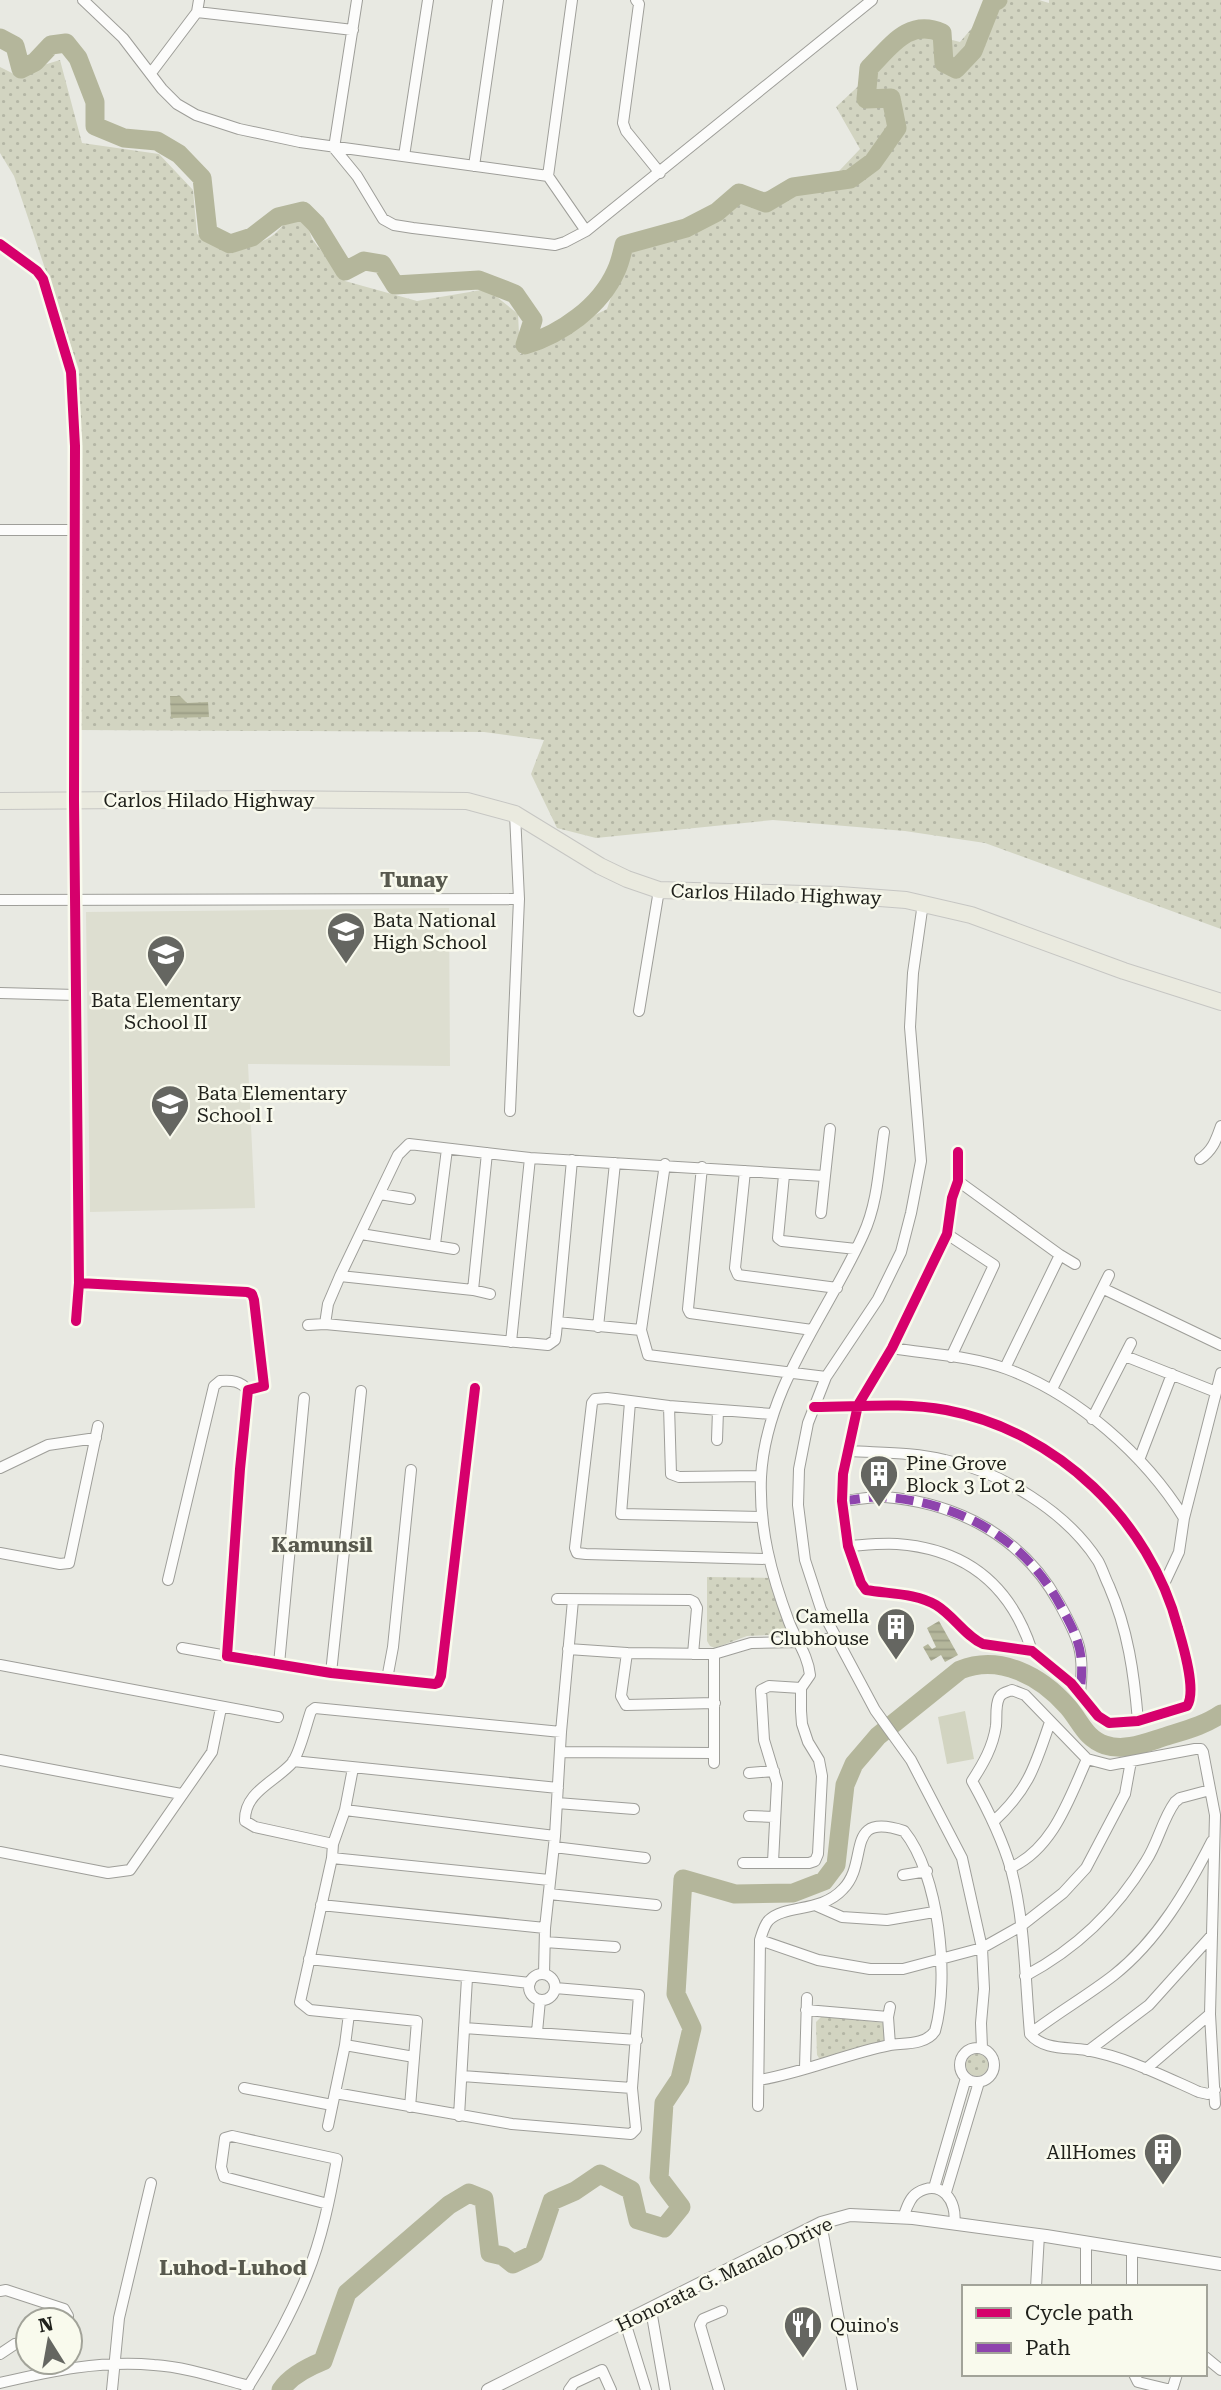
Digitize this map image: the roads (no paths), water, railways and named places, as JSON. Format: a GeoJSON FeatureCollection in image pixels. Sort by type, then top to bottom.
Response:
{"type":"FeatureCollection","features":[{"type":"Feature","properties":{"kind":"main road","name":"Carlos Hilado Highway"},"geometry":{"type":"LineString","coordinates":[[0,801],[467,802],[515,814],[600,866],[659,890],[840,895],[906,900],[971,915],[1124,971],[1221,1002]]}},
{"type":"Feature","properties":{"kind":"street"},"geometry":{"type":"LineString","coordinates":[[83,0],[123,38],[162,89],[177,104],[196,115],[239,129],[334,148],[548,176]]}},
{"type":"Feature","properties":{"kind":"street"},"geometry":{"type":"LineString","coordinates":[[151,73],[197,12],[199,0]]}},
{"type":"Feature","properties":{"kind":"street"},"geometry":{"type":"LineString","coordinates":[[357,0],[334,148],[356,176],[383,219],[394,225],[540,245],[561,244],[586,231],[872,0]]}},
{"type":"Feature","properties":{"kind":"street"},"geometry":{"type":"LineString","coordinates":[[404,156],[428,0]]}},
{"type":"Feature","properties":{"kind":"street"},"geometry":{"type":"LineString","coordinates":[[474,166],[498,0]]}},
{"type":"Feature","properties":{"kind":"street"},"geometry":{"type":"LineString","coordinates":[[572,0],[548,176],[586,231]]}},
{"type":"Feature","properties":{"kind":"street"},"geometry":{"type":"LineString","coordinates":[[636,0],[639,4],[623,123],[626,131],[660,173]]}},
{"type":"Feature","properties":{"kind":"street"},"geometry":{"type":"LineString","coordinates":[[197,12],[353,30]]}},
{"type":"Feature","properties":{"kind":"street"},"geometry":{"type":"LineString","coordinates":[[0,244],[40,273],[71,372],[79,1283],[76,1321]]}},
{"type":"Feature","properties":{"kind":"street"},"geometry":{"type":"LineString","coordinates":[[0,530],[74,530]]}},
{"type":"Feature","properties":{"kind":"street"},"geometry":{"type":"LineString","coordinates":[[510,1111],[519,899],[515,814]]}},
{"type":"Feature","properties":{"kind":"street"},"geometry":{"type":"LineString","coordinates":[[639,1011],[659,890]]}},
{"type":"Feature","properties":{"kind":"street"},"geometry":{"type":"LineString","coordinates":[[0,900],[519,899]]}},
{"type":"Feature","properties":{"kind":"street"},"geometry":{"type":"LineString","coordinates":[[923,904],[913,973],[910,1027],[921,1161],[911,1213],[901,1252],[878,1299],[825,1377],[808,1423],[799,1469],[799,1524],[811,1582],[835,1638],[882,1720],[911,1759],[962,1858],[982,1948],[982,2048]]}},
{"type":"Feature","properties":{"kind":"street"},"geometry":{"type":"LineString","coordinates":[[0,993],[76,995]]}},
{"type":"Feature","properties":{"kind":"street"},"geometry":{"type":"LineString","coordinates":[[1200,1159],[1209,1153],[1221,1126]]}},
{"type":"Feature","properties":{"kind":"street"},"geometry":{"type":"LineString","coordinates":[[821,1213],[830,1129]]}},
{"type":"Feature","properties":{"kind":"street"},"geometry":{"type":"LineString","coordinates":[[743,1863],[810,1863],[816,1861],[818,1854],[822,1776],[819,1760],[808,1742],[802,1724],[801,1688],[810,1675],[807,1656],[797,1643],[768,1559],[761,1517],[761,1476],[772,1414],[791,1371],[864,1233],[875,1197],[884,1132]]}},
{"type":"Feature","properties":{"kind":"street"},"geometry":{"type":"LineString","coordinates":[[325,1324],[340,1276],[398,1155],[405,1146],[416,1144],[530,1157],[824,1176]]}},
{"type":"Feature","properties":{"kind":"street"},"geometry":{"type":"LineString","coordinates":[[435,1244],[447,1149]]}},
{"type":"Feature","properties":{"kind":"street"},"geometry":{"type":"LineString","coordinates":[[958,1152],[958,1181],[952,1198],[947,1234],[892,1348],[858,1405],[843,1474],[842,1501],[848,1546],[866,1590],[908,1596],[935,1604],[976,1641],[1032,1651]]}},
{"type":"Feature","properties":{"kind":"street"},"geometry":{"type":"LineString","coordinates":[[473,1290],[487,1153]]}},
{"type":"Feature","properties":{"kind":"street"},"geometry":{"type":"LineString","coordinates":[[511,1342],[530,1157]]}},
{"type":"Feature","properties":{"kind":"street"},"geometry":{"type":"LineString","coordinates":[[308,1325],[325,1324],[548,1345],[555,1340],[572,1160]]}},
{"type":"Feature","properties":{"kind":"street"},"geometry":{"type":"LineString","coordinates":[[598,1327],[615,1163]]}},
{"type":"Feature","properties":{"kind":"street"},"geometry":{"type":"LineString","coordinates":[[665,1164],[641,1330],[649,1356],[825,1377]]}},
{"type":"Feature","properties":{"kind":"street"},"geometry":{"type":"LineString","coordinates":[[702,1167],[688,1309],[690,1313],[812,1330]]}},
{"type":"Feature","properties":{"kind":"street"},"geometry":{"type":"LineString","coordinates":[[745,1171],[735,1268],[737,1275],[837,1288]]}},
{"type":"Feature","properties":{"kind":"street"},"geometry":{"type":"LineString","coordinates":[[784,1175],[778,1238],[782,1241],[856,1249]]}},
{"type":"Feature","properties":{"kind":"street"},"geometry":{"type":"LineString","coordinates":[[958,1181],[1075,1264]]}},
{"type":"Feature","properties":{"kind":"street"},"geometry":{"type":"LineString","coordinates":[[380,1194],[410,1199]]}},
{"type":"Feature","properties":{"kind":"street"},"geometry":{"type":"LineString","coordinates":[[361,1234],[454,1249]]}},
{"type":"Feature","properties":{"kind":"street"},"geometry":{"type":"LineString","coordinates":[[947,1234],[994,1265],[951,1357]]}},
{"type":"Feature","properties":{"kind":"street"},"geometry":{"type":"LineString","coordinates":[[1005,1368],[1060,1255]]}},
{"type":"Feature","properties":{"kind":"street"},"geometry":{"type":"LineString","coordinates":[[1052,1389],[1109,1275]]}},
{"type":"Feature","properties":{"kind":"street"},"geometry":{"type":"LineString","coordinates":[[340,1276],[490,1294]]}},
{"type":"Feature","properties":{"kind":"street"},"geometry":{"type":"LineString","coordinates":[[79,1283],[252,1294],[264,1386],[248,1390]]}},
{"type":"Feature","properties":{"kind":"street"},"geometry":{"type":"LineString","coordinates":[[1104,1289],[1221,1345]]}},
{"type":"Feature","properties":{"kind":"street"},"geometry":{"type":"LineString","coordinates":[[557,1322],[641,1330]]}},
{"type":"Feature","properties":{"kind":"street"},"geometry":{"type":"LineString","coordinates":[[1092,1419],[1131,1343]]}},
{"type":"Feature","properties":{"kind":"street"},"geometry":{"type":"LineString","coordinates":[[892,1348],[1005,1368],[1052,1389],[1139,1460],[1170,1496],[1184,1518]]}},
{"type":"Feature","properties":{"kind":"street"},"geometry":{"type":"LineString","coordinates":[[1125,1356],[1216,1391]]}},
{"type":"Feature","properties":{"kind":"street"},"geometry":{"type":"LineString","coordinates":[[1164,1584],[1179,1552],[1184,1518],[1221,1373]]}},
{"type":"Feature","properties":{"kind":"street"},"geometry":{"type":"LineString","coordinates":[[1139,1460],[1172,1374]]}},
{"type":"Feature","properties":{"kind":"street"},"geometry":{"type":"LineString","coordinates":[[168,1580],[214,1386],[220,1381],[229,1380],[237,1381],[248,1390]]}},
{"type":"Feature","properties":{"kind":"street"},"geometry":{"type":"LineString","coordinates":[[182,1648],[331,1673],[435,1684],[441,1679],[475,1388]]}},
{"type":"Feature","properties":{"kind":"street"},"geometry":{"type":"LineString","coordinates":[[228,1657],[248,1390]]}},
{"type":"Feature","properties":{"kind":"street"},"geometry":{"type":"LineString","coordinates":[[331,1673],[361,1391]]}},
{"type":"Feature","properties":{"kind":"street"},"geometry":{"type":"LineString","coordinates":[[279,1664],[304,1398]]}},
{"type":"Feature","properties":{"kind":"street"},"geometry":{"type":"LineString","coordinates":[[768,1559],[577,1553],[575,1548],[592,1403],[595,1399],[772,1414]]}},
{"type":"Feature","properties":{"kind":"street"},"geometry":{"type":"LineString","coordinates":[[630,1402],[621,1514],[761,1517]]}},
{"type":"Feature","properties":{"kind":"street"},"geometry":{"type":"LineString","coordinates":[[669,1406],[671,1474],[679,1477],[761,1476]]}},
{"type":"Feature","properties":{"kind":"street"},"geometry":{"type":"LineString","coordinates":[[814,1407],[923,1407],[971,1416],[1017,1433],[1079,1474],[1122,1517],[1164,1584],[1184,1650],[1190,1683],[1190,1701],[1181,1709],[1138,1721],[1109,1723],[1098,1716],[1071,1683],[1032,1651],[1019,1616],[1005,1595],[984,1575],[932,1551],[897,1544],[848,1546]]}},
{"type":"Feature","properties":{"kind":"street"},"geometry":{"type":"LineString","coordinates":[[717,1440],[718,1410]]}},
{"type":"Feature","properties":{"kind":"street"},"geometry":{"type":"LineString","coordinates":[[0,1553],[60,1564],[69,1563],[98,1426]]}},
{"type":"Feature","properties":{"kind":"street"},"geometry":{"type":"LineString","coordinates":[[0,1468],[48,1445],[96,1438]]}},
{"type":"Feature","properties":{"kind":"street"},"geometry":{"type":"LineString","coordinates":[[849,1451],[914,1454],[946,1460],[984,1472],[1013,1486],[1051,1510],[1098,1561],[1113,1595],[1129,1642],[1138,1721]]}},
{"type":"Feature","properties":{"kind":"street"},"geometry":{"type":"LineString","coordinates":[[387,1679],[393,1647],[411,1470]]}},
{"type":"Feature","properties":{"kind":"street"},"geometry":{"type":"LineString","coordinates":[[842,1501],[882,1497],[927,1503],[968,1517],[1004,1537],[1047,1581],[1072,1625],[1082,1648],[1084,1667],[1080,1693]]}},
{"type":"Feature","properties":{"kind":"street"},"geometry":{"type":"LineString","coordinates":[[557,1599],[690,1600],[697,1608],[693,1654]]}},
{"type":"Feature","properties":{"kind":"street"},"geometry":{"type":"LineString","coordinates":[[544,1975],[545,1928],[555,1841],[561,1732],[573,1600]]}},
{"type":"Feature","properties":{"kind":"street"},"geometry":{"type":"LineString","coordinates":[[568,1649],[714,1654],[751,1643],[797,1643],[835,1638]]}},
{"type":"Feature","properties":{"kind":"street"},"geometry":{"type":"LineString","coordinates":[[627,1653],[621,1696],[626,1705],[715,1703]]}},
{"type":"Feature","properties":{"kind":"street"},"geometry":{"type":"LineString","coordinates":[[562,1752],[714,1758],[714,1654]]}},
{"type":"Feature","properties":{"kind":"street"},"geometry":{"type":"LineString","coordinates":[[0,1665],[278,1717]]}},
{"type":"Feature","properties":{"kind":"street"},"geometry":{"type":"LineString","coordinates":[[773,1863],[778,1783],[764,1740],[761,1690],[769,1686],[801,1688]]}},
{"type":"Feature","properties":{"kind":"street"},"geometry":{"type":"LineString","coordinates":[[1215,2090],[1208,2094],[1199,2092],[1146,2068],[1088,2050],[1049,2046],[1036,2041],[1030,2034],[1021,1926],[1010,1868],[993,1822],[972,1781],[985,1763],[996,1729],[998,1699],[1001,1694],[1012,1690],[1032,1701],[1087,1759],[1110,1765],[1201,1749],[1215,1815],[1210,2014],[1215,2090],[1215,2104]]}},
{"type":"Feature","properties":{"kind":"street"},"geometry":{"type":"LineString","coordinates":[[333,1844],[255,1827],[245,1821],[245,1810],[251,1798],[293,1761],[312,1711],[319,1707],[561,1732]]}},
{"type":"Feature","properties":{"kind":"street"},"geometry":{"type":"LineString","coordinates":[[0,1852],[108,1873],[130,1871],[212,1752],[221,1708]]}},
{"type":"Feature","properties":{"kind":"street"},"geometry":{"type":"LineString","coordinates":[[993,1822],[1023,1790],[1036,1763],[1050,1722]]}},
{"type":"Feature","properties":{"kind":"street"},"geometry":{"type":"LineString","coordinates":[[0,1759],[181,1794]]}},
{"type":"Feature","properties":{"kind":"street"},"geometry":{"type":"LineString","coordinates":[[1010,1868],[1025,1861],[1051,1831],[1087,1759]]}},
{"type":"Feature","properties":{"kind":"street"},"geometry":{"type":"LineString","coordinates":[[293,1761],[558,1788]]}},
{"type":"Feature","properties":{"kind":"street"},"geometry":{"type":"LineString","coordinates":[[760,1940],[818,1960],[870,1969],[904,1969],[982,1948],[1021,1926],[1063,1893],[1086,1868],[1125,1794],[1131,1761]]}},
{"type":"Feature","properties":{"kind":"street"},"geometry":{"type":"LineString","coordinates":[[353,1768],[345,1810],[333,1844],[300,2002],[310,2010],[417,2021],[410,2107]]}},
{"type":"Feature","properties":{"kind":"street"},"geometry":{"type":"LineString","coordinates":[[749,1773],[774,1771]]}},
{"type":"Feature","properties":{"kind":"street"},"geometry":{"type":"LineString","coordinates":[[1025,1976],[1056,1960],[1084,1938],[1122,1897],[1148,1859],[1175,1802],[1180,1798],[1210,1790]]}},
{"type":"Feature","properties":{"kind":"street"},"geometry":{"type":"LineString","coordinates":[[557,1803],[634,1809]]}},
{"type":"Feature","properties":{"kind":"street"},"geometry":{"type":"LineString","coordinates":[[345,1810],[555,1841],[645,1858]]}},
{"type":"Feature","properties":{"kind":"street"},"geometry":{"type":"LineString","coordinates":[[749,1816],[774,1817]]}},
{"type":"Feature","properties":{"kind":"street"},"geometry":{"type":"LineString","coordinates":[[758,2106],[760,1940],[769,1920],[790,1911],[817,1906],[844,1889],[856,1868],[860,1839],[872,1827],[904,1831],[927,1871],[941,1938],[942,1959],[934,2031],[931,2036],[911,2043],[890,2045],[759,2080]]}},
{"type":"Feature","properties":{"kind":"street"},"geometry":{"type":"LineString","coordinates":[[1030,2034],[1090,1993],[1140,1951],[1191,1881],[1213,1838]]}},
{"type":"Feature","properties":{"kind":"street"},"geometry":{"type":"LineString","coordinates":[[332,1858],[549,1880]]}},
{"type":"Feature","properties":{"kind":"street"},"geometry":{"type":"LineString","coordinates":[[903,1875],[927,1871]]}},
{"type":"Feature","properties":{"kind":"street"},"geometry":{"type":"LineString","coordinates":[[549,1894],[656,1905]]}},
{"type":"Feature","properties":{"kind":"street"},"geometry":{"type":"LineString","coordinates":[[321,1905],[545,1928]]}},
{"type":"Feature","properties":{"kind":"street"},"geometry":{"type":"LineString","coordinates":[[817,1906],[842,1917],[887,1920],[934,1912]]}},
{"type":"Feature","properties":{"kind":"street"},"geometry":{"type":"LineString","coordinates":[[1088,2050],[1149,2006],[1212,1935]]}},
{"type":"Feature","properties":{"kind":"street"},"geometry":{"type":"LineString","coordinates":[[545,1941],[615,1947]]}},
{"type":"Feature","properties":{"kind":"street"},"geometry":{"type":"LineString","coordinates":[[309,1959],[530,1983]]}},
{"type":"Feature","properties":{"kind":"street"},"geometry":{"type":"LineString","coordinates":[[540,2000],[531,1994],[530,1983],[535,1976],[550,1977],[555,1989]]}},
{"type":"Feature","properties":{"kind":"street"},"geometry":{"type":"LineString","coordinates":[[459,2116],[467,1978]]}},
{"type":"Feature","properties":{"kind":"street"},"geometry":{"type":"LineString","coordinates":[[540,2000],[550,1997],[555,1989]]}},
{"type":"Feature","properties":{"kind":"street"},"geometry":{"type":"LineString","coordinates":[[335,2093],[512,2124],[631,2134],[636,2129],[632,2088],[639,1996],[555,1989]]}},
{"type":"Feature","properties":{"kind":"street"},"geometry":{"type":"LineString","coordinates":[[537,2032],[540,2000]]}},
{"type":"Feature","properties":{"kind":"street"},"geometry":{"type":"LineString","coordinates":[[805,2068],[806,2004],[889,2012],[890,2045]]}},
{"type":"Feature","properties":{"kind":"street"},"geometry":{"type":"LineString","coordinates":[[328,2126],[349,2014]]}},
{"type":"Feature","properties":{"kind":"street"},"geometry":{"type":"LineString","coordinates":[[1146,2068],[1210,2014]]}},
{"type":"Feature","properties":{"kind":"street"},"geometry":{"type":"LineString","coordinates":[[464,2028],[637,2040]]}},
{"type":"Feature","properties":{"kind":"street"},"geometry":{"type":"LineString","coordinates":[[345,2045],[414,2057]]}},
{"type":"Feature","properties":{"kind":"street"},"geometry":{"type":"LineString","coordinates":[[982,2048],[992,2055],[995,2067],[990,2077],[979,2082],[966,2078],[960,2069],[961,2059],[967,2050],[982,2048]]}},
{"type":"Feature","properties":{"kind":"street"},"geometry":{"type":"LineString","coordinates":[[462,2076],[632,2088]]}},
{"type":"Feature","properties":{"kind":"street"},"geometry":{"type":"LineString","coordinates":[[934,2188],[966,2078]]}},
{"type":"Feature","properties":{"kind":"street"},"geometry":{"type":"LineString","coordinates":[[946,2192],[979,2082]]}},
{"type":"Feature","properties":{"kind":"street"},"geometry":{"type":"LineString","coordinates":[[244,2088],[332,2105]]}},
{"type":"Feature","properties":{"kind":"street"},"geometry":{"type":"LineString","coordinates":[[84,2364],[156,2365],[248,2388],[284,2325],[308,2274],[328,2204],[337,2159],[232,2136],[225,2138],[221,2167],[224,2176],[328,2204]]}},
{"type":"Feature","properties":{"kind":"street"},"geometry":{"type":"LineString","coordinates":[[112,2390],[120,2318],[151,2183]]}},
{"type":"Feature","properties":{"kind":"street"},"geometry":{"type":"LineString","coordinates":[[903,2218],[915,2194],[934,2188],[946,2192],[954,2206],[954,2224]]}},
{"type":"Feature","properties":{"kind":"street","name":"Honorata G. Manalo Drive"},"geometry":{"type":"LineString","coordinates":[[488,2390],[821,2223],[850,2215],[876,2215],[1040,2235],[1221,2264]]}},
{"type":"Feature","properties":{"kind":"street"},"geometry":{"type":"LineString","coordinates":[[821,2223],[852,2390]]}},
{"type":"Feature","properties":{"kind":"street"},"geometry":{"type":"LineString","coordinates":[[1037,2285],[1040,2235]]}},
{"type":"Feature","properties":{"kind":"street"},"geometry":{"type":"LineString","coordinates":[[1086,2243],[1086,2285]]}},
{"type":"Feature","properties":{"kind":"street"},"geometry":{"type":"LineString","coordinates":[[1132,2250],[1132,2285]]}},
{"type":"Feature","properties":{"kind":"street"},"geometry":{"type":"LineString","coordinates":[[0,2291],[6,2290],[55,2306]]}},
{"type":"Feature","properties":{"kind":"street"},"geometry":{"type":"LineString","coordinates":[[651,2309],[665,2390]]}},
{"type":"Feature","properties":{"kind":"street"},"geometry":{"type":"LineString","coordinates":[[719,2390],[700,2325],[703,2319],[722,2311]]}},
{"type":"Feature","properties":{"kind":"street"},"geometry":{"type":"LineString","coordinates":[[625,2322],[646,2390]]}},
{"type":"Feature","properties":{"kind":"street"},"geometry":{"type":"LineString","coordinates":[[1207,2359],[1221,2370]]}},
{"type":"Feature","properties":{"kind":"street"},"geometry":{"type":"LineString","coordinates":[[569,2390],[574,2383],[602,2370],[610,2386]]}},
{"type":"Feature","properties":{"kind":"street"},"geometry":{"type":"LineString","coordinates":[[0,2382],[21,2376]]}},
{"type":"Feature","properties":{"kind":"street"},"geometry":{"type":"LineString","coordinates":[[1135,2376],[1138,2382],[1167,2389],[1173,2387],[1176,2376]]}},
{"type":"Feature","properties":{"kind":"waterway"},"geometry":{"type":"LineString","coordinates":[[0,38],[15,46],[21,69],[35,62],[51,45],[66,43],[78,58],[95,102],[95,126],[124,138],[157,141],[179,154],[202,178],[208,233],[230,244],[252,237],[278,217],[303,211],[316,224],[345,271],[364,261],[382,264],[395,285],[479,280],[515,294],[533,320],[525,345],[552,334],[590,307],[609,284],[619,265],[624,245],[686,228],[717,212],[739,193],[766,203],[793,187],[850,179],[873,162],[897,128],[891,98],[866,99],[869,68],[901,37],[920,29],[930,29],[942,33],[944,63],[956,69],[973,51],[992,3],[998,0]]}},
{"type":"Feature","properties":{"kind":"waterway"},"geometry":{"type":"LineString","coordinates":[[281,2390],[294,2376],[323,2361],[347,2293],[449,2205],[469,2193],[484,2199],[490,2253],[503,2256],[513,2264],[534,2254],[552,2201],[575,2191],[600,2174],[631,2190],[638,2220],[664,2228],[681,2207],[659,2178],[664,2103],[680,2079],[692,2028],[676,1994],[683,1879],[735,1894],[793,1893],[824,1881],[836,1865],[845,1785],[854,1764],[878,1736],[960,1670],[990,1665],[1005,1667],[1033,1677],[1068,1707],[1093,1738],[1113,1747],[1144,1743],[1195,1727],[1221,1714]]}},
{"type":"Feature","properties":{"kind":"place","name":"Bata National High School"},"geometry":{"type":"Point","coordinates":[346,965]}},
{"type":"Feature","properties":{"kind":"place","name":"Bata Elementary School II"},"geometry":{"type":"Point","coordinates":[166,988]}},
{"type":"Feature","properties":{"kind":"place","name":"Bata Elementary School I"},"geometry":{"type":"Point","coordinates":[170,1138]}},
{"type":"Feature","properties":{"kind":"place","name":"Pine Grove Block 3 Lot 2"},"geometry":{"type":"Point","coordinates":[879,1508]}},
{"type":"Feature","properties":{"kind":"place","name":"Camella Clubhouse"},"geometry":{"type":"Point","coordinates":[896,1661]}},
{"type":"Feature","properties":{"kind":"place","name":"AllHomes"},"geometry":{"type":"Point","coordinates":[1163,2186]}},
{"type":"Feature","properties":{"kind":"place","name":"Quino's"},"geometry":{"type":"Point","coordinates":[803,2359]}},
{"type":"Feature","properties":{"kind":"district","name":"Tunay"},"geometry":{"type":"Point","coordinates":[414,880]}},
{"type":"Feature","properties":{"kind":"district","name":"Kamunsil"},"geometry":{"type":"Point","coordinates":[322,1545]}},
{"type":"Feature","properties":{"kind":"district","name":"Luhod-Luhod"},"geometry":{"type":"Point","coordinates":[233,2268]}}]}
